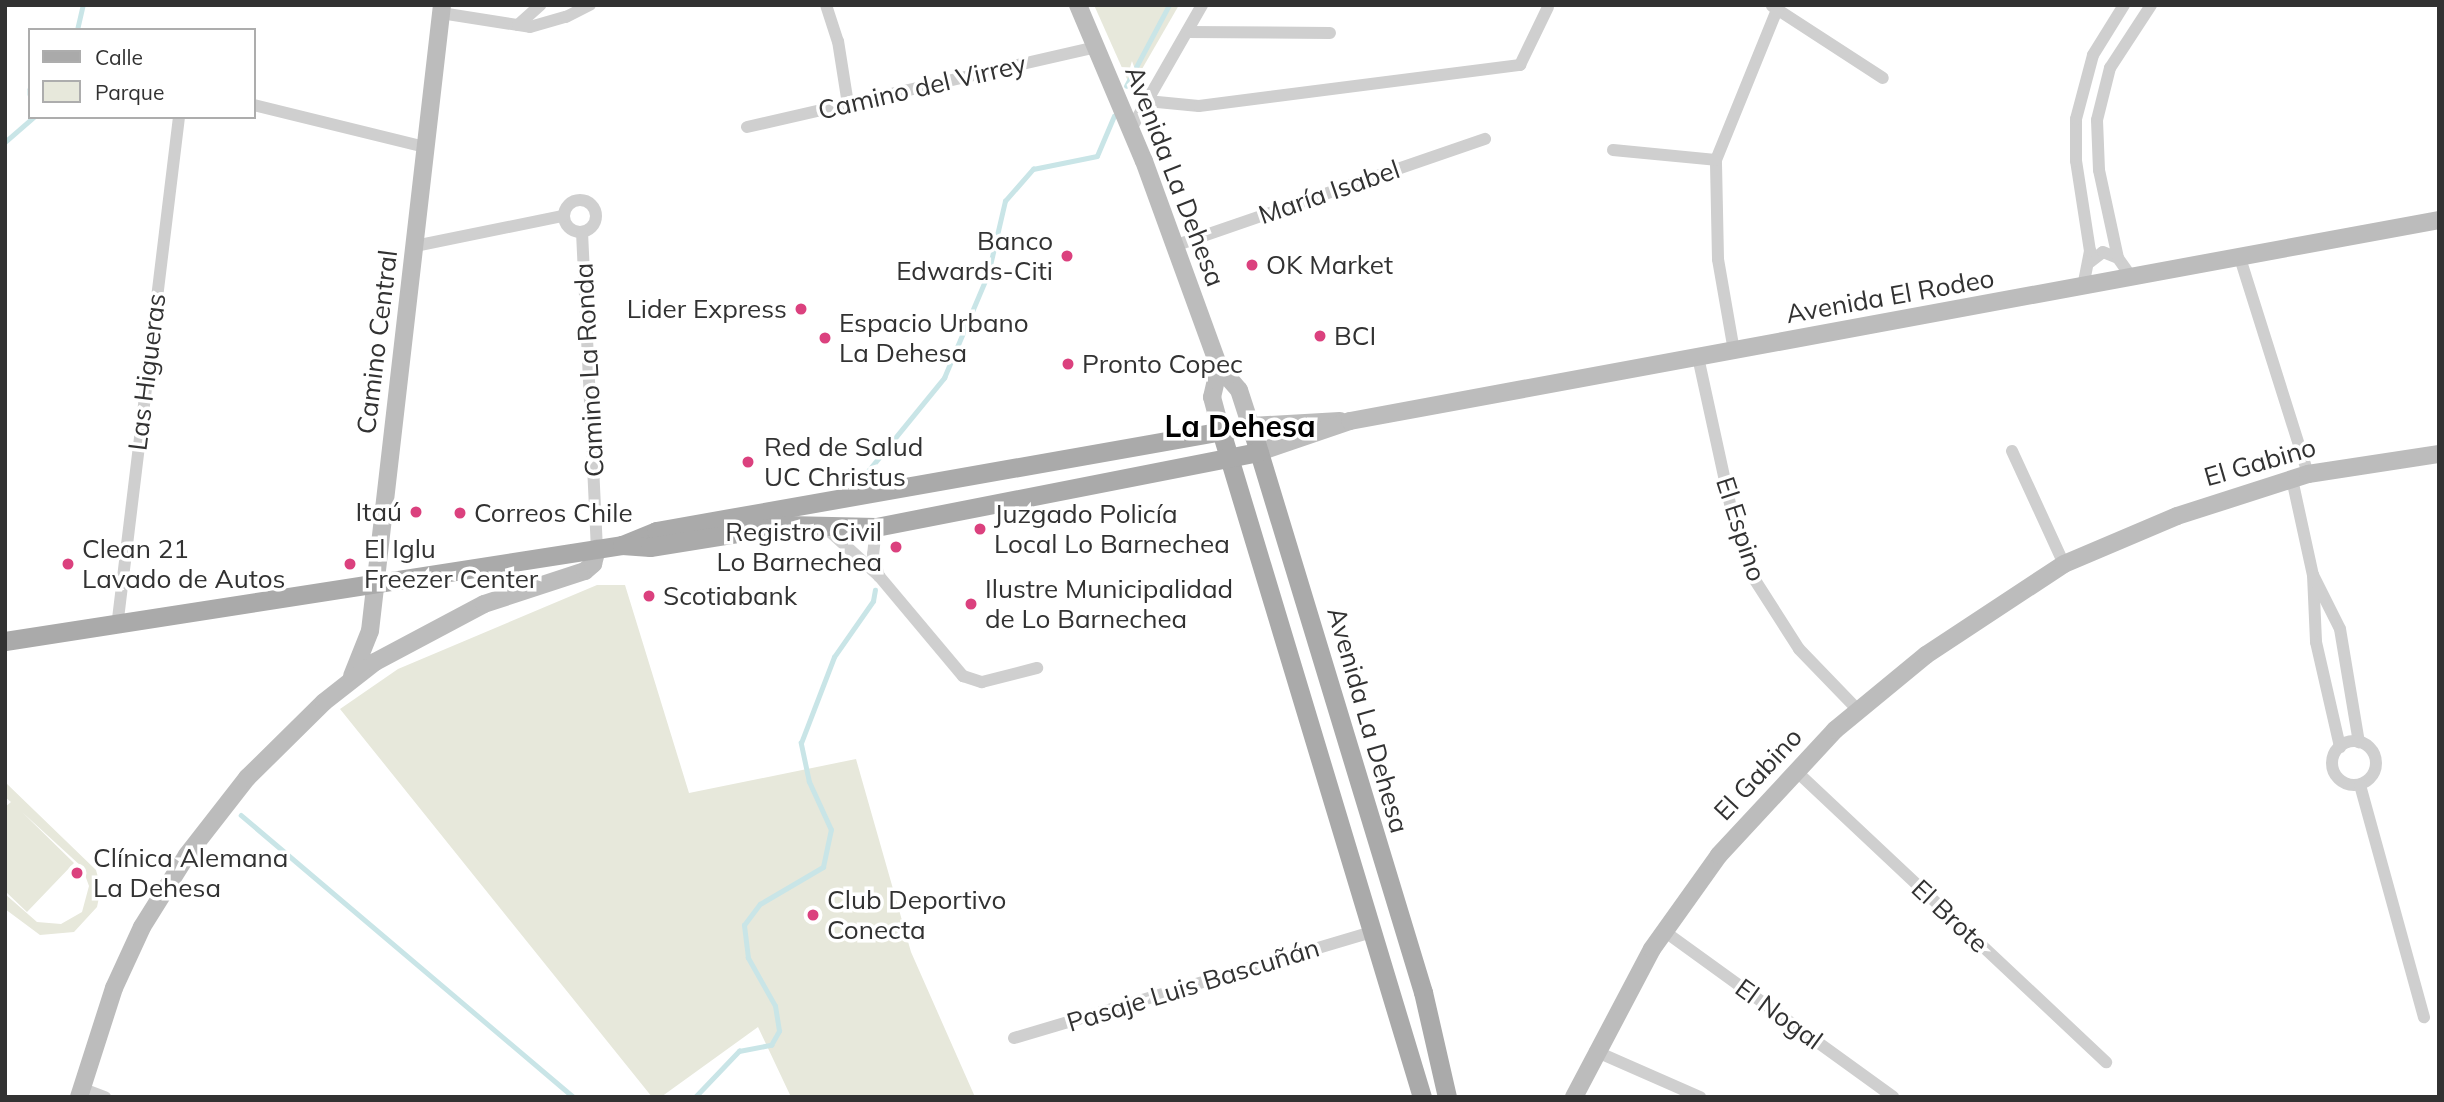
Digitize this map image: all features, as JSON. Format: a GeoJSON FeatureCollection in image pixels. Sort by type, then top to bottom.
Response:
{"type":"FeatureCollection","features":[{"type":"Feature","properties":{"kind":"main road","name":"Avenida La Dehesa"},"geometry":{"type":"LineString","coordinates":[[1078,5],[1131,128],[1219,368],[1239,390],[1423,992],[1447,1097]]}},
{"type":"Feature","properties":{"kind":"main road","name":"Camino Central"},"geometry":{"type":"LineString","coordinates":[[349,681],[370,631],[441,9]]}},
{"type":"Feature","properties":{"kind":"main road","name":"Avenida El Rodeo"},"geometry":{"type":"LineString","coordinates":[[622,545],[650,547],[787,525],[826,528],[876,527],[1259,452],[1350,421],[2439,220]]}},
{"type":"Feature","properties":{"kind":"main road","name":"Avenida La Dehesa"},"geometry":{"type":"LineString","coordinates":[[1219,368],[1212,397],[1221,431],[1422,1097]]}},
{"type":"Feature","properties":{"kind":"main road","name":"Avenida El Rodeo"},"geometry":{"type":"LineString","coordinates":[[41,639],[376,583],[597,550],[622,545],[656,531],[1251,426],[1293,420],[1350,421]]}},
{"type":"Feature","properties":{"kind":"main road","name":"El Gabino"},"geometry":{"type":"LineString","coordinates":[[1574,1097],[1595,1051],[1664,931],[1718,855],[1795,770],[1858,710],[1944,642],[2064,564],[2216,501],[2300,476],[2439,454]]}},
{"type":"Feature","properties":{"kind":"main road"},"geometry":{"type":"LineString","coordinates":[[1079,487],[1096,473],[1093,464],[1082,456]]}},
{"type":"Feature","properties":{"kind":"main road"},"geometry":{"type":"LineString","coordinates":[[80,1092],[128,957],[175,874],[247,778],[349,681],[400,646],[495,599],[585,570],[593,564],[597,550]]}},
{"type":"Feature","properties":{"kind":"main road"},"geometry":{"type":"LineString","coordinates":[[370,631],[380,644],[400,646]]}},
{"type":"Feature","properties":{"kind":"main road"},"geometry":{"type":"LineString","coordinates":[[5,641],[41,639]]}},
{"type":"Feature","properties":{"kind":"main road"},"geometry":{"type":"LineString","coordinates":[[5,654],[41,639]]}},
{"type":"Feature","properties":{"kind":"street"},"geometry":{"type":"LineString","coordinates":[[518,25],[540,5]]}},
{"type":"Feature","properties":{"kind":"street"},"geometry":{"type":"LineString","coordinates":[[441,9],[518,25],[566,18],[590,5]]}},
{"type":"Feature","properties":{"kind":"street"},"geometry":{"type":"LineString","coordinates":[[826,5],[838,41],[848,104]]}},
{"type":"Feature","properties":{"kind":"street"},"geometry":{"type":"LineString","coordinates":[[1131,128],[1202,5]]}},
{"type":"Feature","properties":{"kind":"street"},"geometry":{"type":"LineString","coordinates":[[2083,287],[2090,262],[2076,161],[2077,119],[2093,55],[2123,5]]}},
{"type":"Feature","properties":{"kind":"street"},"geometry":{"type":"LineString","coordinates":[[2132,278],[2118,258],[2099,170],[2097,120],[2113,60],[2151,5]]}},
{"type":"Feature","properties":{"kind":"street"},"geometry":{"type":"LineString","coordinates":[[1147,101],[1199,106],[1520,65],[1548,7]]}},
{"type":"Feature","properties":{"kind":"street"},"geometry":{"type":"LineString","coordinates":[[1734,351],[1718,259],[1716,160],[1775,7],[1883,78]]}},
{"type":"Feature","properties":{"kind":"street"},"geometry":{"type":"LineString","coordinates":[[1187,32],[1331,33]]}},
{"type":"Feature","properties":{"kind":"street","name":"Camino del Virrey"},"geometry":{"type":"LineString","coordinates":[[747,127],[1097,47]]}},
{"type":"Feature","properties":{"kind":"street"},"geometry":{"type":"LineString","coordinates":[[256,105],[425,147]]}},
{"type":"Feature","properties":{"kind":"street","name":"Las Higueras"},"geometry":{"type":"LineString","coordinates":[[117,627],[179,119]]}},
{"type":"Feature","properties":{"kind":"street","name":"María Isabel"},"geometry":{"type":"LineString","coordinates":[[1174,246],[1485,139]]}},
{"type":"Feature","properties":{"kind":"street"},"geometry":{"type":"LineString","coordinates":[[1613,150],[1716,160]]}},
{"type":"Feature","properties":{"kind":"street","name":"Camino La Ronda"},"geometry":{"type":"LineString","coordinates":[[415,246],[563,216],[574,200],[587,201],[596,218],[582,232],[597,550]]}},
{"type":"Feature","properties":{"kind":"street","name":"Camino La Ronda"},"geometry":{"type":"LineString","coordinates":[[563,216],[566,225],[582,232]]}},
{"type":"Feature","properties":{"kind":"street"},"geometry":{"type":"LineString","coordinates":[[2090,262],[2103,252],[2118,258]]}},
{"type":"Feature","properties":{"kind":"street"},"geometry":{"type":"LineString","coordinates":[[2240,258],[2300,476],[2314,575],[2316,642],[2340,747],[2333,760],[2335,774],[2346,783],[2360,785],[2371,778],[2376,766],[2374,753],[2359,742],[2340,629],[2314,575]]}},
{"type":"Feature","properties":{"kind":"street","name":"El Espino"},"geometry":{"type":"LineString","coordinates":[[1698,357],[1733,517],[1753,577],[1798,649],[1858,710]]}},
{"type":"Feature","properties":{"kind":"street"},"geometry":{"type":"LineString","coordinates":[[2012,451],[2064,564]]}},
{"type":"Feature","properties":{"kind":"street"},"geometry":{"type":"LineString","coordinates":[[876,527],[873,554],[879,576]]}},
{"type":"Feature","properties":{"kind":"street"},"geometry":{"type":"LineString","coordinates":[[826,528],[879,576],[969,680],[988,682],[1037,668]]}},
{"type":"Feature","properties":{"kind":"street"},"geometry":{"type":"LineString","coordinates":[[2340,747],[2359,742]]}},
{"type":"Feature","properties":{"kind":"street","name":"El Brote"},"geometry":{"type":"LineString","coordinates":[[1795,770],[2106,1062]]}},
{"type":"Feature","properties":{"kind":"street"},"geometry":{"type":"LineString","coordinates":[[2360,785],[2424,1017]]}},
{"type":"Feature","properties":{"kind":"street","name":"El Nogal"},"geometry":{"type":"LineString","coordinates":[[1664,931],[1893,1097]]}},
{"type":"Feature","properties":{"kind":"street","name":"Pasaje Luis Bascuñán"},"geometry":{"type":"LineString","coordinates":[[1014,1038],[1373,932]]}},
{"type":"Feature","properties":{"kind":"street"},"geometry":{"type":"LineString","coordinates":[[1595,1051],[1700,1097]]}},
{"type":"Feature","properties":{"kind":"street"},"geometry":{"type":"LineString","coordinates":[[80,1092],[105,1097]]}},
{"type":"Feature","properties":{"kind":"green space"},"geometry":{"type":"Polygon","coordinates":[[[1094,5],[1179,5],[1131,88],[1094,5]]]}},
{"type":"Feature","properties":{"kind":"green space"},"geometry":{"type":"Polygon","coordinates":[[[597,585],[625,585],[689,793],[856,759],[911,952],[975,1097],[791,1097],[758,1027],[661,1097],[652,1097],[340,709],[398,669],[597,585]]]}},
{"type":"Feature","properties":{"kind":"green space"},"geometry":{"type":"Polygon","coordinates":[[[5,782],[96,870],[101,888],[97,907],[74,932],[40,935],[5,909],[5,894],[37,922],[61,924],[82,912],[89,886],[82,867],[22,812],[74,863],[27,912],[5,891],[5,807],[11,802],[5,797],[5,782]]]}},
{"type":"Feature","properties":{"kind":"waterway"},"geometry":{"type":"LineString","coordinates":[[77,28],[83,5]]}},
{"type":"Feature","properties":{"kind":"waterway"},"geometry":{"type":"LineString","coordinates":[[1126,86],[1169,5]]}},
{"type":"Feature","properties":{"kind":"waterway"},"geometry":{"type":"LineString","coordinates":[[864,476],[944,378],[988,274],[1005,201],[1033,169],[1097,156],[1114,116]]}},
{"type":"Feature","properties":{"kind":"waterway"},"geometry":{"type":"LineString","coordinates":[[5,142],[32,119]]}},
{"type":"Feature","properties":{"kind":"waterway"},"geometry":{"type":"LineString","coordinates":[[695,1097],[739,1051],[771,1045],[779,1031],[775,1006],[748,958],[744,925],[760,904],[823,867],[831,830],[809,782],[801,743],[834,657],[873,601],[875,590]]}},
{"type":"Feature","properties":{"kind":"waterway"},"geometry":{"type":"LineString","coordinates":[[241,815],[573,1097]]}},
{"type":"Feature","properties":{"kind":"place","name":"Banco Edwards-Citi"},"geometry":{"type":"Point","coordinates":[1067,256]}},
{"type":"Feature","properties":{"kind":"place","name":"OK Market"},"geometry":{"type":"Point","coordinates":[1252,265]}},
{"type":"Feature","properties":{"kind":"place","name":"Lider Express"},"geometry":{"type":"Point","coordinates":[801,309]}},
{"type":"Feature","properties":{"kind":"place","name":"BCI"},"geometry":{"type":"Point","coordinates":[1320,336]}},
{"type":"Feature","properties":{"kind":"place","name":"Espacio Urbano La Dehesa"},"geometry":{"type":"Point","coordinates":[825,338]}},
{"type":"Feature","properties":{"kind":"place","name":"Pronto Copec"},"geometry":{"type":"Point","coordinates":[1068,364]}},
{"type":"Feature","properties":{"kind":"place","name":"Red de Salud UC Christus"},"geometry":{"type":"Point","coordinates":[748,462]}},
{"type":"Feature","properties":{"kind":"place","name":"Itaú"},"geometry":{"type":"Point","coordinates":[416,512]}},
{"type":"Feature","properties":{"kind":"place","name":"Correos Chile"},"geometry":{"type":"Point","coordinates":[460,513]}},
{"type":"Feature","properties":{"kind":"place","name":"Juzgado Policía Local Lo Barnechea"},"geometry":{"type":"Point","coordinates":[980,529]}},
{"type":"Feature","properties":{"kind":"place","name":"Registro Civil Lo Barnechea"},"geometry":{"type":"Point","coordinates":[896,547]}},
{"type":"Feature","properties":{"kind":"place","name":"Clean 21 Lavado de Autos"},"geometry":{"type":"Point","coordinates":[68,564]}},
{"type":"Feature","properties":{"kind":"place","name":"El Iglu Freezer Center"},"geometry":{"type":"Point","coordinates":[350,564]}},
{"type":"Feature","properties":{"kind":"place","name":"Scotiabank"},"geometry":{"type":"Point","coordinates":[649,596]}},
{"type":"Feature","properties":{"kind":"place","name":"Ilustre Municipalidad de Lo Barnechea"},"geometry":{"type":"Point","coordinates":[971,604]}},
{"type":"Feature","properties":{"kind":"place","name":"Clínica Alemana La Dehesa"},"geometry":{"type":"Point","coordinates":[77,873]}},
{"type":"Feature","properties":{"kind":"place","name":"Club Deportivo Conecta"},"geometry":{"type":"Point","coordinates":[813,915]}},
{"type":"Feature","properties":{"kind":"district","name":"La Dehesa"},"geometry":{"type":"Point","coordinates":[1240,426]}}]}
